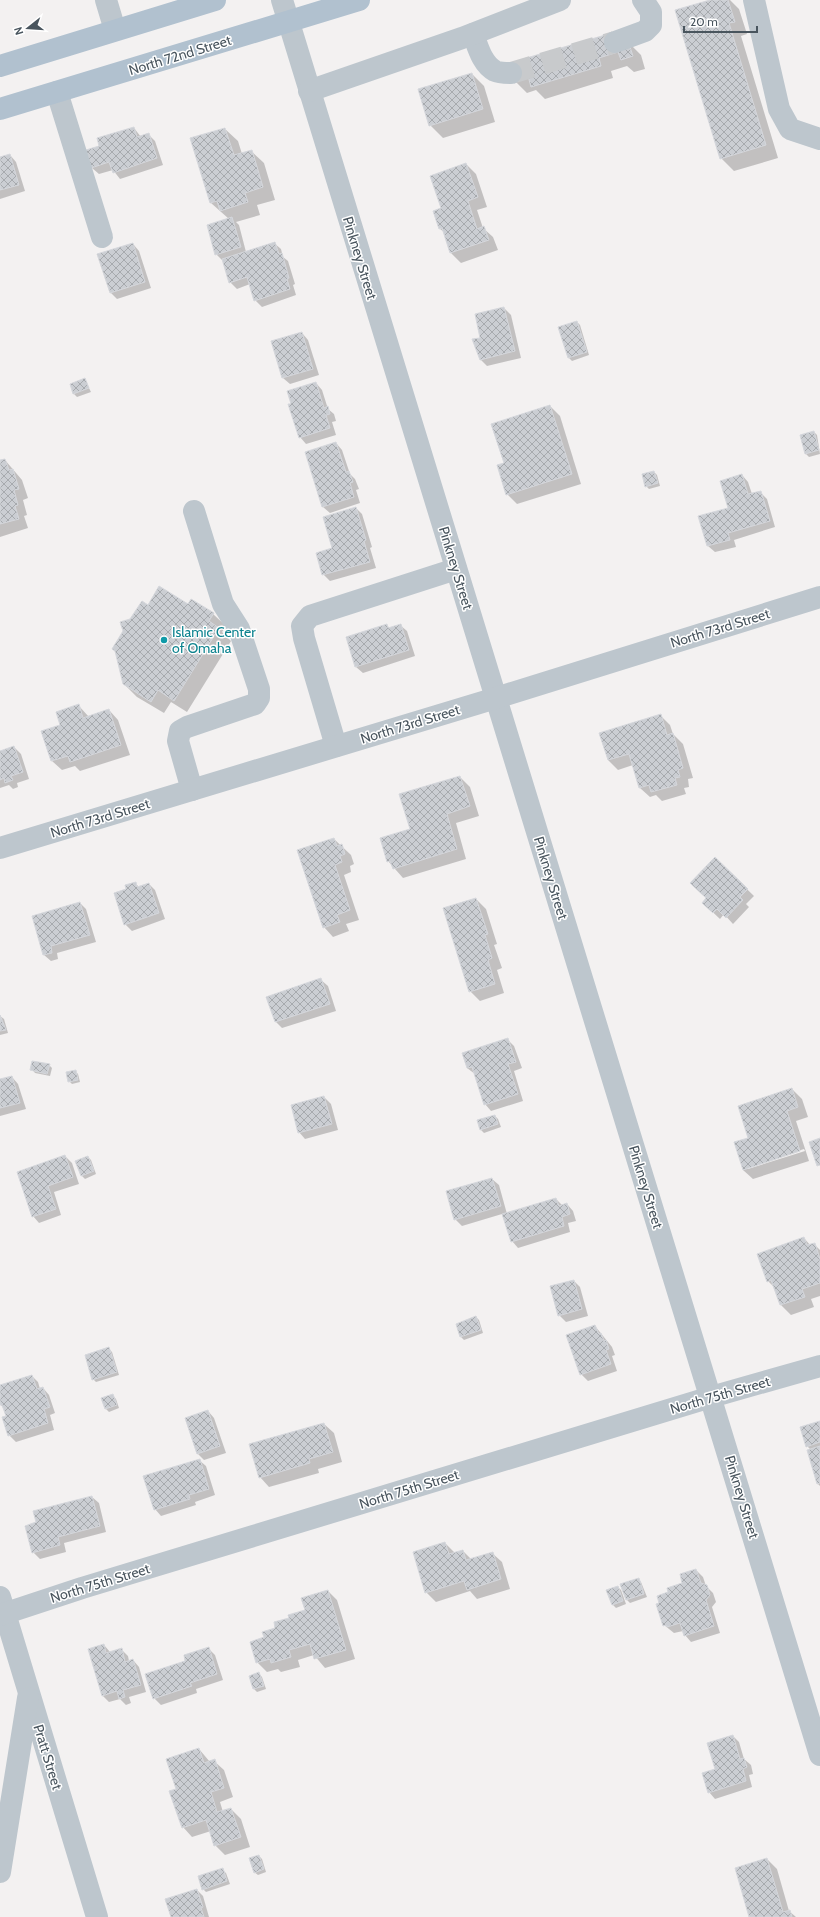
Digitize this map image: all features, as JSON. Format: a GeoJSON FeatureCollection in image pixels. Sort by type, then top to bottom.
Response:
{"type":"FeatureCollection","features":[{"type":"Feature","properties":{"kind":"main road"},"geometry":{"type":"LineString","coordinates":[[0,66],[215,0]]}},
{"type":"Feature","properties":{"kind":"main road","name":"North 72nd Street"},"geometry":{"type":"LineString","coordinates":[[0,109],[359,0]]}},
{"type":"Feature","properties":{"kind":"street"},"geometry":{"type":"LineString","coordinates":[[106,0],[115,30]]}},
{"type":"Feature","properties":{"kind":"street","name":"Pinkney Street"},"geometry":{"type":"LineString","coordinates":[[282,0],[820,1755]]}},
{"type":"Feature","properties":{"kind":"street"},"geometry":{"type":"LineString","coordinates":[[309,91],[473,34],[560,0]]}},
{"type":"Feature","properties":{"kind":"street"},"geometry":{"type":"LineString","coordinates":[[615,42],[644,31],[651,25],[652,12],[643,0]]}},
{"type":"Feature","properties":{"kind":"street"},"geometry":{"type":"LineString","coordinates":[[754,0],[779,109],[790,130],[820,139]]}},
{"type":"Feature","properties":{"kind":"street"},"geometry":{"type":"LineString","coordinates":[[473,34],[478,49],[487,64],[496,72],[511,73]]}},
{"type":"Feature","properties":{"kind":"street"},"geometry":{"type":"LineString","coordinates":[[57,92],[102,237]]}},
{"type":"Feature","properties":{"kind":"street"},"geometry":{"type":"LineString","coordinates":[[192,790],[178,741],[180,732],[187,727],[255,704],[259,698],[259,689],[239,629],[223,604],[194,511]]}},
{"type":"Feature","properties":{"kind":"street"},"geometry":{"type":"LineString","coordinates":[[336,746],[304,638],[302,626],[310,616],[456,569]]}},
{"type":"Feature","properties":{"kind":"street","name":"North 73rd Street"},"geometry":{"type":"LineString","coordinates":[[0,848],[496,698],[820,597]]}},
{"type":"Feature","properties":{"kind":"street","name":"North 75th Street"},"geometry":{"type":"LineString","coordinates":[[2,1608],[105,1581],[711,1397],[820,1366]]}},
{"type":"Feature","properties":{"kind":"street","name":"Pratt Street"},"geometry":{"type":"LineString","coordinates":[[2,1608],[97,1917]]}},
{"type":"Feature","properties":{"kind":"street"},"geometry":{"type":"LineString","coordinates":[[0,1872],[29,1692]]}},
{"type":"Feature","properties":{"kind":"building"},"geometry":{"type":"Polygon","coordinates":[[[710,0],[728,0],[735,22],[729,23],[766,145],[720,159],[675,10],[710,0]]]}},
{"type":"Feature","properties":{"kind":"building"},"geometry":{"type":"Polygon","coordinates":[[[612,33],[628,41],[633,56],[621,60],[618,52],[599,58],[601,66],[531,87],[528,76],[513,81],[509,67],[524,62],[523,59],[612,33]]]}},
{"type":"Feature","properties":{"kind":"building"},"geometry":{"type":"Polygon","coordinates":[[[472,73],[483,109],[429,126],[418,89],[472,73]]]}},
{"type":"Feature","properties":{"kind":"building"},"geometry":{"type":"Polygon","coordinates":[[[134,127],[137,137],[149,133],[157,158],[113,173],[109,162],[91,168],[86,150],[99,146],[97,138],[134,127]]]}},
{"type":"Feature","properties":{"kind":"building"},"geometry":{"type":"Polygon","coordinates":[[[225,128],[234,155],[252,150],[263,187],[245,193],[248,202],[220,211],[217,201],[210,203],[190,138],[225,128]]]}},
{"type":"Feature","properties":{"kind":"building"},"geometry":{"type":"Polygon","coordinates":[[[10,154],[19,185],[0,190],[0,157],[10,154]]]}},
{"type":"Feature","properties":{"kind":"building"},"geometry":{"type":"Polygon","coordinates":[[[466,163],[478,197],[468,201],[477,229],[484,226],[489,240],[450,253],[442,228],[439,229],[433,211],[441,208],[430,176],[466,163]]]}},
{"type":"Feature","properties":{"kind":"building"},"geometry":{"type":"Polygon","coordinates":[[[232,217],[241,247],[215,255],[207,225],[232,217]]]}},
{"type":"Feature","properties":{"kind":"building"},"geometry":{"type":"Polygon","coordinates":[[[275,242],[279,254],[282,253],[289,278],[287,279],[290,289],[254,301],[247,277],[229,283],[222,259],[275,242]]]}},
{"type":"Feature","properties":{"kind":"building"},"geometry":{"type":"Polygon","coordinates":[[[133,243],[145,282],[110,293],[97,254],[133,243]]]}},
{"type":"Feature","properties":{"kind":"building"},"geometry":{"type":"Polygon","coordinates":[[[504,307],[515,351],[480,360],[472,339],[480,338],[475,314],[504,307]]]}},
{"type":"Feature","properties":{"kind":"building"},"geometry":{"type":"Polygon","coordinates":[[[577,321],[587,352],[568,358],[558,327],[577,321]]]}},
{"type":"Feature","properties":{"kind":"building"},"geometry":{"type":"Polygon","coordinates":[[[302,332],[313,369],[282,378],[271,341],[302,332]]]}},
{"type":"Feature","properties":{"kind":"building"},"geometry":{"type":"Polygon","coordinates":[[[85,378],[89,388],[73,394],[70,384],[85,378]]]}},
{"type":"Feature","properties":{"kind":"building"},"geometry":{"type":"Polygon","coordinates":[[[316,382],[324,408],[328,406],[330,414],[326,415],[330,428],[299,438],[288,404],[291,404],[287,391],[316,382]]]}},
{"type":"Feature","properties":{"kind":"building"},"geometry":{"type":"Polygon","coordinates":[[[550,405],[572,474],[506,495],[497,465],[504,463],[491,424],[550,405]]]}},
{"type":"Feature","properties":{"kind":"building"},"geometry":{"type":"Polygon","coordinates":[[[814,431],[819,450],[805,454],[800,435],[814,431]]]}},
{"type":"Feature","properties":{"kind":"building"},"geometry":{"type":"Polygon","coordinates":[[[336,442],[346,472],[349,471],[353,482],[350,483],[354,497],[322,507],[305,452],[336,442]]]}},
{"type":"Feature","properties":{"kind":"building"},"geometry":{"type":"Polygon","coordinates":[[[5,459],[9,470],[13,469],[19,489],[14,490],[18,505],[15,506],[19,519],[0,524],[0,460],[5,459]]]}},
{"type":"Feature","properties":{"kind":"building"},"geometry":{"type":"Polygon","coordinates":[[[654,471],[658,483],[645,487],[642,474],[654,471]]]}},
{"type":"Feature","properties":{"kind":"building"},"geometry":{"type":"Polygon","coordinates":[[[742,474],[748,494],[761,491],[770,521],[728,533],[730,540],[707,546],[698,516],[728,508],[720,481],[742,474]]]}},
{"type":"Feature","properties":{"kind":"building"},"geometry":{"type":"Polygon","coordinates":[[[356,507],[366,540],[364,541],[370,562],[322,575],[316,553],[332,548],[323,517],[356,507]]]}},
{"type":"Feature","properties":{"kind":"building","name":"Islamic Center of Omaha"},"geometry":{"type":"Polygon","coordinates":[[[159,586],[188,604],[191,599],[214,613],[209,621],[219,628],[174,701],[158,690],[151,702],[123,684],[115,651],[112,649],[123,631],[120,622],[130,619],[142,601],[148,605],[159,586]]]}},
{"type":"Feature","properties":{"kind":"building"},"geometry":{"type":"Polygon","coordinates":[[[387,624],[388,628],[401,624],[409,650],[355,667],[346,637],[387,624]]]}},
{"type":"Feature","properties":{"kind":"building"},"geometry":{"type":"Polygon","coordinates":[[[79,704],[83,718],[109,709],[121,745],[70,762],[68,756],[51,761],[41,731],[60,725],[56,712],[79,704]]]}},
{"type":"Feature","properties":{"kind":"building"},"geometry":{"type":"Polygon","coordinates":[[[661,714],[667,735],[673,733],[683,768],[678,770],[680,777],[675,778],[677,785],[651,792],[649,785],[639,788],[629,754],[608,760],[599,733],[661,714]]]}},
{"type":"Feature","properties":{"kind":"building"},"geometry":{"type":"Polygon","coordinates":[[[14,746],[23,772],[11,776],[13,780],[5,783],[4,778],[0,780],[0,751],[14,746]]]}},
{"type":"Feature","properties":{"kind":"building"},"geometry":{"type":"Polygon","coordinates":[[[460,776],[470,806],[447,814],[457,849],[393,869],[390,861],[387,862],[380,838],[410,829],[399,794],[460,776]]]}},
{"type":"Feature","properties":{"kind":"building"},"geometry":{"type":"Polygon","coordinates":[[[334,838],[337,846],[342,844],[345,854],[340,856],[342,862],[335,865],[350,910],[337,915],[340,922],[323,928],[297,850],[334,838]]]}},
{"type":"Feature","properties":{"kind":"building"},"geometry":{"type":"Polygon","coordinates":[[[715,857],[748,889],[740,897],[743,900],[726,918],[717,909],[713,913],[702,903],[706,898],[690,883],[715,857]]]}},
{"type":"Feature","properties":{"kind":"building"},"geometry":{"type":"Polygon","coordinates":[[[136,882],[137,887],[149,883],[159,913],[124,925],[114,893],[126,889],[125,885],[136,882]]]}},
{"type":"Feature","properties":{"kind":"building"},"geometry":{"type":"Polygon","coordinates":[[[476,898],[488,934],[485,935],[492,958],[488,960],[495,984],[469,992],[443,908],[476,898]]]}},
{"type":"Feature","properties":{"kind":"building"},"geometry":{"type":"Polygon","coordinates":[[[80,902],[90,935],[51,946],[52,953],[43,955],[32,916],[80,902]]]}},
{"type":"Feature","properties":{"kind":"building"},"geometry":{"type":"Polygon","coordinates":[[[321,978],[330,1004],[275,1022],[266,997],[321,978]]]}},
{"type":"Feature","properties":{"kind":"building"},"geometry":{"type":"Polygon","coordinates":[[[0,1015],[6,1030],[0,1031],[0,1015]]]}},
{"type":"Feature","properties":{"kind":"building"},"geometry":{"type":"Polygon","coordinates":[[[508,1038],[516,1062],[508,1064],[518,1094],[484,1105],[472,1067],[467,1068],[462,1053],[508,1038]]]}},
{"type":"Feature","properties":{"kind":"building"},"geometry":{"type":"Polygon","coordinates":[[[32,1061],[50,1064],[47,1074],[30,1070],[32,1061]]]}},
{"type":"Feature","properties":{"kind":"building"},"geometry":{"type":"Polygon","coordinates":[[[76,1070],[78,1080],[68,1082],[66,1072],[76,1070]]]}},
{"type":"Feature","properties":{"kind":"building"},"geometry":{"type":"Polygon","coordinates":[[[12,1076],[20,1103],[0,1108],[0,1079],[12,1076]]]}},
{"type":"Feature","properties":{"kind":"building"},"geometry":{"type":"Polygon","coordinates":[[[792,1088],[798,1107],[787,1111],[800,1151],[743,1170],[734,1142],[748,1138],[738,1106],[792,1088]]]}},
{"type":"Feature","properties":{"kind":"building"},"geometry":{"type":"Polygon","coordinates":[[[324,1096],[332,1124],[298,1133],[291,1105],[324,1096]]]}},
{"type":"Feature","properties":{"kind":"building"},"geometry":{"type":"Polygon","coordinates":[[[495,1115],[498,1124],[480,1130],[477,1120],[495,1115]]]}},
{"type":"Feature","properties":{"kind":"building"},"geometry":{"type":"Polygon","coordinates":[[[820,1138],[820,1165],[817,1166],[809,1142],[820,1138]]]}},
{"type":"Feature","properties":{"kind":"building"},"geometry":{"type":"Polygon","coordinates":[[[65,1155],[73,1177],[48,1186],[56,1209],[32,1217],[17,1172],[65,1155]]]}},
{"type":"Feature","properties":{"kind":"building"},"geometry":{"type":"Polygon","coordinates":[[[88,1156],[94,1171],[81,1176],[75,1161],[88,1156]]]}},
{"type":"Feature","properties":{"kind":"building"},"geometry":{"type":"Polygon","coordinates":[[[492,1178],[501,1206],[454,1220],[446,1191],[492,1178]]]}},
{"type":"Feature","properties":{"kind":"building"},"geometry":{"type":"Polygon","coordinates":[[[556,1198],[559,1206],[567,1203],[570,1214],[562,1217],[564,1226],[511,1242],[502,1214],[556,1198]]]}},
{"type":"Feature","properties":{"kind":"building"},"geometry":{"type":"Polygon","coordinates":[[[804,1237],[807,1245],[815,1243],[820,1259],[820,1283],[802,1289],[805,1297],[780,1305],[771,1280],[767,1282],[757,1254],[804,1237]]]}},
{"type":"Feature","properties":{"kind":"building"},"geometry":{"type":"Polygon","coordinates":[[[574,1280],[582,1309],[558,1316],[550,1286],[574,1280]]]}},
{"type":"Feature","properties":{"kind":"building"},"geometry":{"type":"Polygon","coordinates":[[[476,1316],[481,1330],[460,1337],[456,1324],[476,1316]]]}},
{"type":"Feature","properties":{"kind":"building"},"geometry":{"type":"Polygon","coordinates":[[[595,1325],[599,1334],[601,1333],[604,1341],[606,1340],[609,1349],[606,1350],[611,1364],[580,1375],[566,1335],[595,1325]]]}},
{"type":"Feature","properties":{"kind":"building"},"geometry":{"type":"Polygon","coordinates":[[[109,1347],[117,1372],[92,1380],[85,1355],[109,1347]]]}},
{"type":"Feature","properties":{"kind":"building"},"geometry":{"type":"Polygon","coordinates":[[[32,1375],[37,1389],[43,1387],[50,1407],[44,1409],[48,1423],[8,1436],[2,1417],[6,1416],[2,1405],[0,1405],[0,1385],[32,1375]]]}},
{"type":"Feature","properties":{"kind":"building"},"geometry":{"type":"Polygon","coordinates":[[[113,1394],[117,1405],[105,1409],[101,1398],[113,1394]]]}},
{"type":"Feature","properties":{"kind":"building"},"geometry":{"type":"Polygon","coordinates":[[[208,1410],[220,1446],[197,1454],[185,1418],[208,1410]]]}},
{"type":"Feature","properties":{"kind":"building"},"geometry":{"type":"Polygon","coordinates":[[[820,1421],[820,1442],[806,1447],[800,1427],[820,1421]]]}},
{"type":"Feature","properties":{"kind":"building"},"geometry":{"type":"Polygon","coordinates":[[[324,1423],[333,1452],[309,1459],[310,1463],[259,1478],[249,1444],[324,1423]]]}},
{"type":"Feature","properties":{"kind":"building"},"geometry":{"type":"Polygon","coordinates":[[[820,1446],[820,1483],[817,1484],[807,1450],[820,1446]]]}},
{"type":"Feature","properties":{"kind":"building"},"geometry":{"type":"Polygon","coordinates":[[[200,1459],[209,1489],[189,1495],[190,1499],[154,1510],[143,1476],[200,1459]]]}},
{"type":"Feature","properties":{"kind":"building"},"geometry":{"type":"Polygon","coordinates":[[[92,1496],[100,1526],[58,1537],[60,1545],[32,1553],[25,1526],[36,1522],[33,1511],[92,1496]]]}},
{"type":"Feature","properties":{"kind":"building"},"geometry":{"type":"Polygon","coordinates":[[[445,1542],[449,1554],[463,1550],[466,1560],[493,1552],[501,1579],[467,1590],[464,1581],[425,1593],[413,1552],[445,1542]]]}},
{"type":"Feature","properties":{"kind":"building"},"geometry":{"type":"Polygon","coordinates":[[[696,1569],[701,1583],[707,1585],[710,1595],[706,1600],[714,1626],[684,1636],[680,1623],[667,1627],[666,1625],[663,1626],[656,1604],[659,1603],[657,1596],[668,1592],[667,1588],[682,1583],[680,1574],[696,1569]]]}},
{"type":"Feature","properties":{"kind":"building"},"geometry":{"type":"Polygon","coordinates":[[[639,1578],[644,1594],[626,1600],[620,1584],[639,1578]]]}},
{"type":"Feature","properties":{"kind":"building"},"geometry":{"type":"Polygon","coordinates":[[[618,1586],[623,1601],[612,1605],[606,1590],[618,1586]]]}},
{"type":"Feature","properties":{"kind":"building"},"geometry":{"type":"Polygon","coordinates":[[[328,1590],[346,1650],[314,1659],[310,1644],[289,1650],[291,1657],[271,1663],[270,1659],[256,1663],[250,1642],[264,1637],[262,1632],[275,1628],[274,1622],[289,1618],[288,1615],[305,1610],[301,1598],[328,1590]]]}},
{"type":"Feature","properties":{"kind":"building"},"geometry":{"type":"Polygon","coordinates":[[[104,1644],[106,1653],[122,1648],[125,1662],[133,1659],[141,1685],[123,1690],[125,1697],[119,1699],[117,1691],[102,1696],[88,1649],[104,1644]]]}},
{"type":"Feature","properties":{"kind":"building"},"geometry":{"type":"Polygon","coordinates":[[[209,1647],[217,1674],[190,1683],[192,1686],[153,1699],[145,1674],[185,1661],[184,1655],[209,1647]]]}},
{"type":"Feature","properties":{"kind":"building"},"geometry":{"type":"Polygon","coordinates":[[[259,1672],[264,1686],[253,1689],[249,1676],[259,1672]]]}},
{"type":"Feature","properties":{"kind":"building"},"geometry":{"type":"Polygon","coordinates":[[[733,1735],[740,1759],[744,1758],[747,1767],[743,1769],[746,1781],[708,1793],[702,1773],[715,1769],[707,1743],[733,1735]]]}},
{"type":"Feature","properties":{"kind":"building"},"geometry":{"type":"Polygon","coordinates":[[[199,1748],[204,1763],[215,1759],[224,1788],[211,1792],[217,1812],[231,1808],[241,1837],[214,1846],[206,1820],[182,1828],[169,1791],[176,1789],[166,1759],[199,1748]]]}},
{"type":"Feature","properties":{"kind":"building"},"geometry":{"type":"Polygon","coordinates":[[[259,1855],[264,1869],[254,1873],[249,1858],[259,1855]]]}},
{"type":"Feature","properties":{"kind":"building"},"geometry":{"type":"Polygon","coordinates":[[[767,1858],[783,1912],[790,1910],[792,1917],[749,1917],[735,1868],[767,1858]]]}},
{"type":"Feature","properties":{"kind":"building"},"geometry":{"type":"Polygon","coordinates":[[[223,1868],[227,1881],[202,1890],[198,1876],[223,1868]]]}},
{"type":"Feature","properties":{"kind":"building"},"geometry":{"type":"Polygon","coordinates":[[[197,1889],[203,1907],[201,1908],[204,1917],[171,1917],[165,1899],[197,1889]]]}},
{"type":"Feature","properties":{"kind":"tunnel"},"geometry":{"type":"LineString","coordinates":[[511,73],[615,42]]}},
{"type":"Feature","properties":{"kind":"place","name":"Islamic Center of Omaha"},"geometry":{"type":"Point","coordinates":[164,640]}}]}
